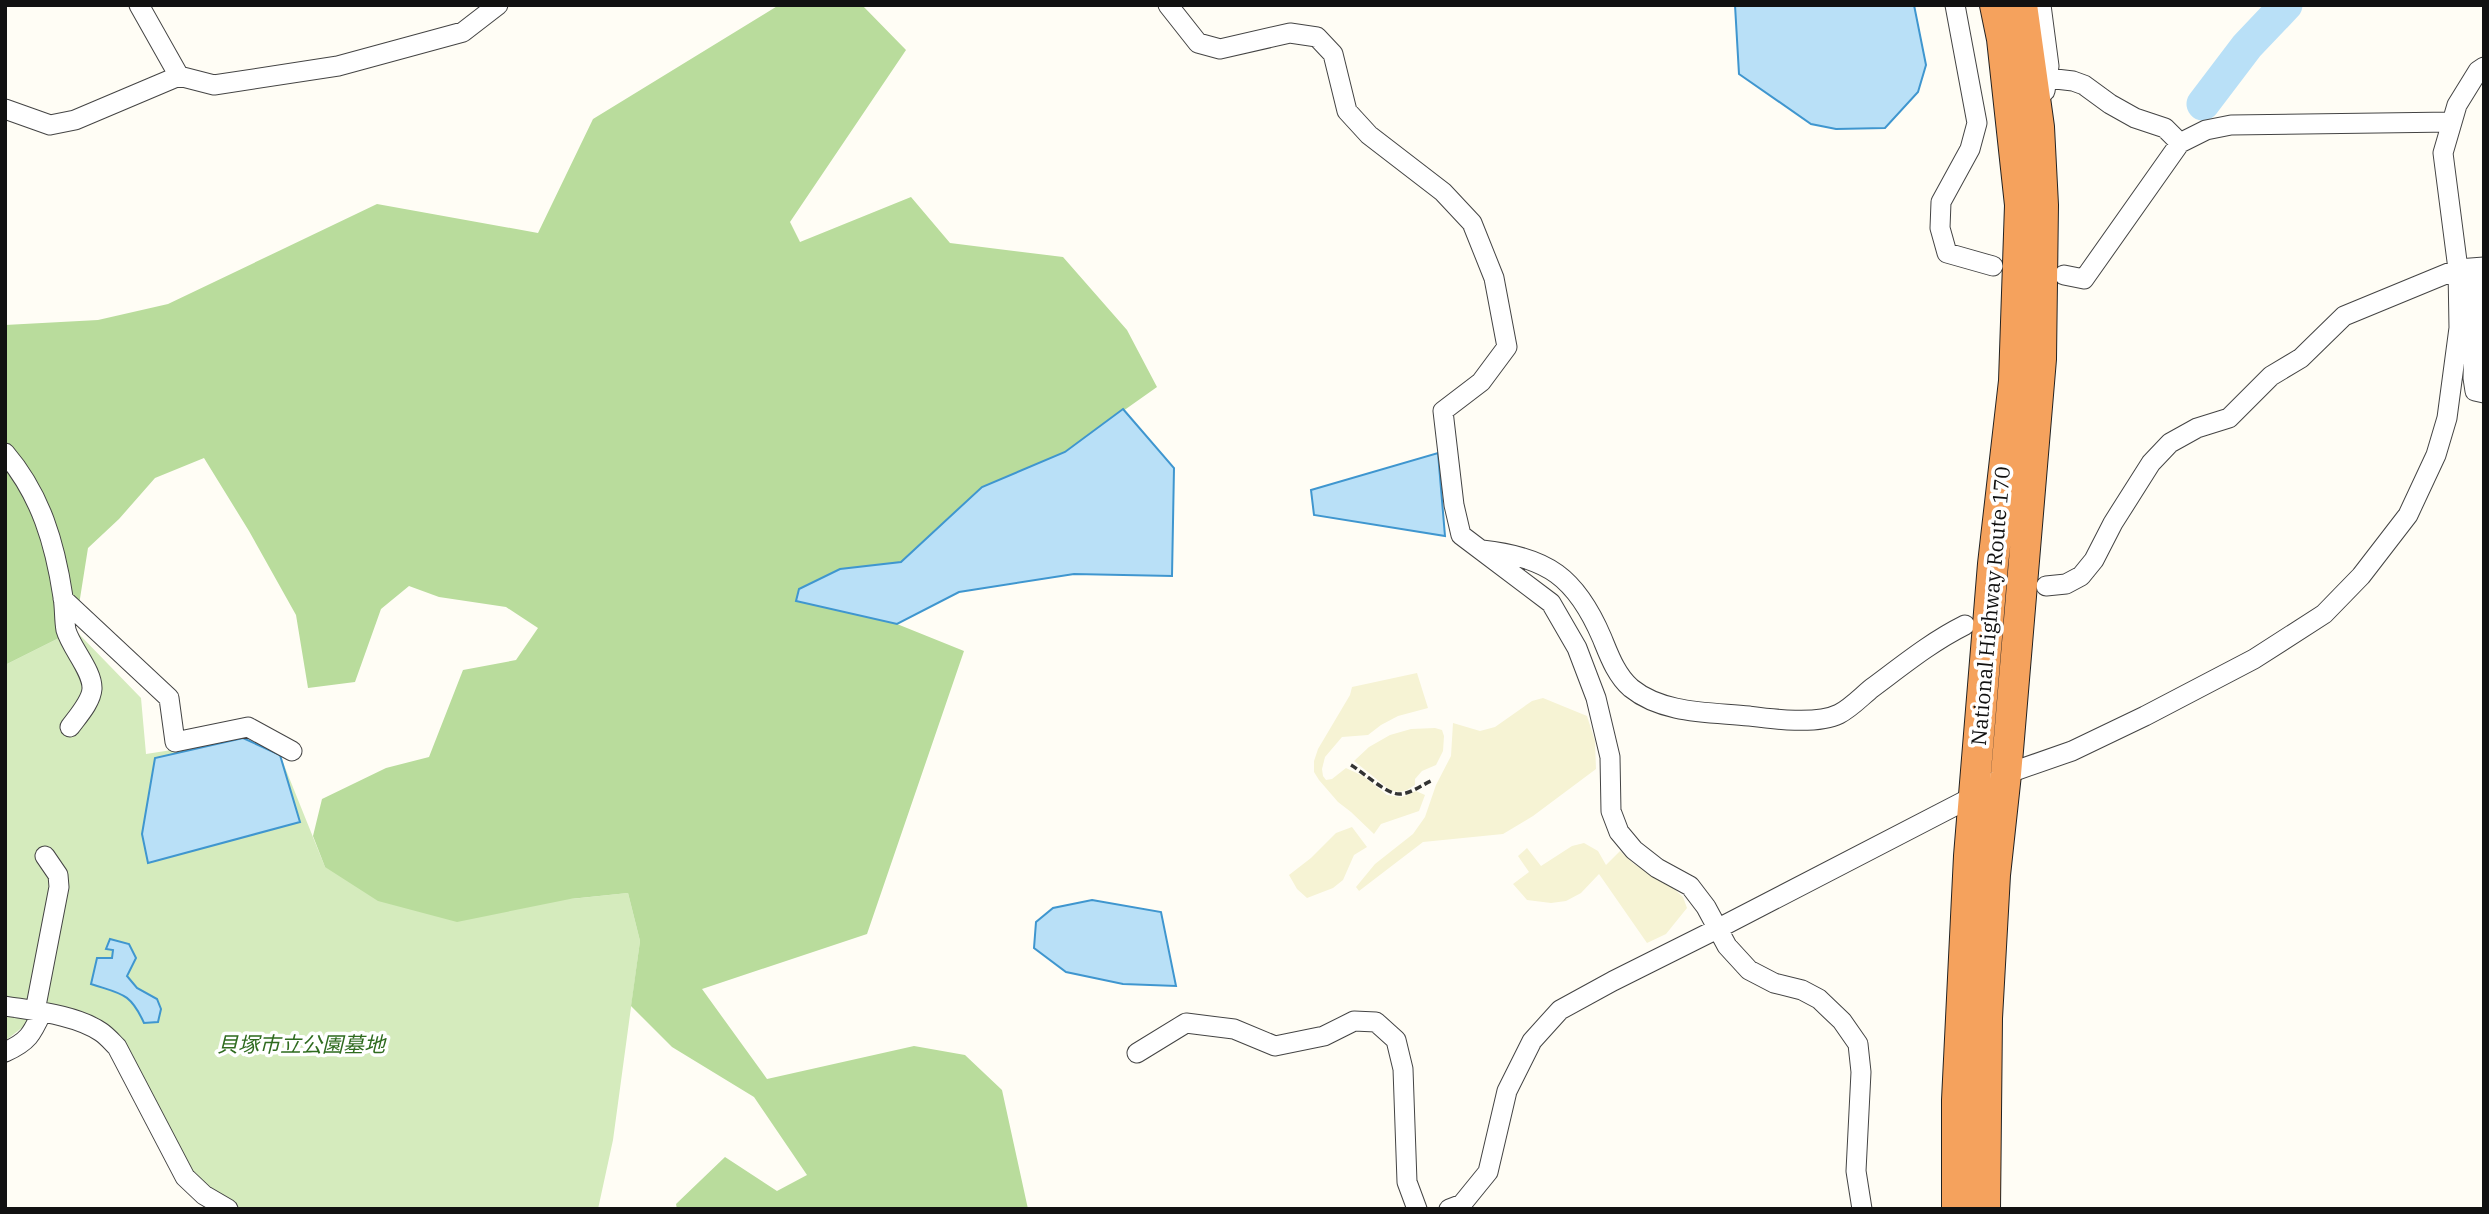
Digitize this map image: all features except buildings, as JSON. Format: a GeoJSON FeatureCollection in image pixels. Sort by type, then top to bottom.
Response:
{"type":"FeatureCollection","features":[{"type":"Feature","properties":{"kind":"highway","name":"National Highway Route 170"},"geometry":{"type":"LineString","coordinates":[[1957,1209],[1957,1100],[1974,796],[1993,564],[2014,381],[2020,205],[2002,39],[1995,5]]}},
{"type":"Feature","properties":{"kind":"highway","name":"National Highway Route 170"},"geometry":{"type":"LineString","coordinates":[[1985,1209],[1985,1113],[1995,875],[2041,359],[2043,205],[2039,127],[2022,5]]}},
{"type":"Feature","properties":{"kind":"street"},"geometry":{"type":"LineString","coordinates":[[139,5],[179,76]]}},
{"type":"Feature","properties":{"kind":"street"},"geometry":{"type":"LineString","coordinates":[[5,108],[50,125],[75,120],[179,76],[214,85],[338,65],[463,32],[498,5]]}},
{"type":"Feature","properties":{"kind":"street"},"geometry":{"type":"LineString","coordinates":[[1168,5],[1198,43],[1220,50],[1290,33],[1317,37],[1333,54],[1347,111],[1369,135],[1443,191],[1472,223],[1494,278],[1507,347],[1481,382],[1443,411],[1454,505],[1461,535],[1551,603],[1577,648],[1596,698],[1610,757],[1611,811],[1619,832],[1634,850],[1657,868],[1690,886],[1706,906],[1727,946],[1749,970],[1774,983],[1802,990],[1819,999],[1842,1021],[1858,1044],[1861,1072],[1856,1171],[1862,1209]]}},
{"type":"Feature","properties":{"kind":"street"},"geometry":{"type":"LineString","coordinates":[[1955,5],[1977,123],[1970,149],[1941,202],[1940,228],[1947,253],[1993,266]]}},
{"type":"Feature","properties":{"kind":"street"},"geometry":{"type":"LineString","coordinates":[[2039,127],[2049,66],[2042,5]]}},
{"type":"Feature","properties":{"kind":"street"},"geometry":{"type":"LineString","coordinates":[[2484,67],[2478,71],[2457,105],[2443,153],[2473,268],[2473,378],[2475,391],[2484,393]]}},
{"type":"Feature","properties":{"kind":"street"},"geometry":{"type":"LineString","coordinates":[[2047,78],[2084,85],[2127,113],[2165,128],[2180,143]]}},
{"type":"Feature","properties":{"kind":"street"},"geometry":{"type":"LineString","coordinates":[[2064,275],[2084,279],[2180,143],[2206,130],[2231,125],[2452,122]]}},
{"type":"Feature","properties":{"kind":"street"},"geometry":{"type":"LineString","coordinates":[[2046,586],[2066,584],[2081,576],[2094,560],[2113,523],[2151,463],[2170,443],[2197,428],[2230,418],[2271,376],[2301,358],[2344,316],[2473,268]]}},
{"type":"Feature","properties":{"kind":"street"},"geometry":{"type":"LineString","coordinates":[[1449,1209],[1462,1204],[1488,1172],[1507,1091],[1532,1041],[1560,1010],[1974,796],[2006,774],[2072,751],[2145,716],[2254,659],[2324,614],[2361,576],[2408,515],[2436,455],[2447,418],[2459,328],[2473,268]]}},
{"type":"Feature","properties":{"kind":"street"},"geometry":{"type":"LineString","coordinates":[[5,453],[18,468],[36,500],[54,543],[66,630],[89,674],[92,690],[71,727]]}},
{"type":"Feature","properties":{"kind":"street"},"geometry":{"type":"LineString","coordinates":[[1481,550],[1513,553],[1538,561],[1564,579],[1579,593],[1594,619],[1614,666],[1630,687],[1652,701],[1675,709],[1761,718],[1817,719],[1838,714],[1935,640],[1965,625]]}},
{"type":"Feature","properties":{"kind":"street"},"geometry":{"type":"LineString","coordinates":[[63,599],[169,698],[175,742],[248,727],[292,751]]}},
{"type":"Feature","properties":{"kind":"street"},"geometry":{"type":"LineString","coordinates":[[5,1052],[31,1035],[38,1012],[59,887],[58,875],[45,856]]}},
{"type":"Feature","properties":{"kind":"street"},"geometry":{"type":"LineString","coordinates":[[5,1006],[86,1024],[102,1032],[117,1047],[185,1177],[204,1195],[228,1209]]}},
{"type":"Feature","properties":{"kind":"street"},"geometry":{"type":"LineString","coordinates":[[1137,1053],[1186,1023],[1234,1029],[1275,1046],[1324,1036],[1354,1021],[1376,1022],[1396,1040],[1403,1069],[1407,1182],[1417,1209]]}},
{"type":"Feature","properties":{"kind":"path"},"geometry":{"type":"LineString","coordinates":[[1350,765],[1390,793],[1409,792],[1432,781]]}},
{"type":"Feature","properties":{"kind":"shaded area"},"geometry":{"type":"Polygon","coordinates":[[[1417,673],[1428,708],[1398,716],[1368,735],[1342,737],[1325,757],[1322,769],[1326,780],[1332,779],[1346,768],[1363,776],[1387,795],[1402,797],[1416,791],[1425,795],[1419,811],[1381,824],[1374,834],[1338,802],[1319,780],[1314,772],[1314,761],[1352,687],[1417,673]]]}},
{"type":"Feature","properties":{"kind":"shaded area"},"geometry":{"type":"Polygon","coordinates":[[[1543,698],[1587,716],[1595,741],[1596,769],[1533,816],[1503,834],[1423,842],[1359,891],[1356,887],[1375,864],[1413,834],[1425,817],[1436,785],[1451,756],[1453,723],[1480,731],[1495,727],[1532,701],[1543,698]]]}},
{"type":"Feature","properties":{"kind":"shaded area"},"geometry":{"type":"Polygon","coordinates":[[[1411,729],[1442,730],[1443,751],[1436,765],[1422,771],[1415,779],[1415,785],[1407,790],[1390,790],[1354,761],[1369,747],[1390,735],[1411,729]]]}},
{"type":"Feature","properties":{"kind":"shaded area"},"geometry":{"type":"Polygon","coordinates":[[[1352,827],[1367,847],[1354,855],[1343,880],[1333,888],[1307,898],[1297,889],[1289,875],[1336,833],[1352,827]]]}},
{"type":"Feature","properties":{"kind":"shaded area"},"geometry":{"type":"Polygon","coordinates":[[[1584,843],[1598,851],[1606,865],[1620,851],[1634,864],[1683,897],[1687,908],[1666,934],[1647,943],[1599,874],[1581,893],[1566,901],[1551,903],[1527,900],[1513,884],[1529,872],[1518,856],[1527,848],[1541,866],[1572,846],[1584,843]]]}},
{"type":"Feature","properties":{"kind":"green space"},"geometry":{"type":"Polygon","coordinates":[[[779,5],[862,5],[906,50],[790,222],[800,242],[911,197],[950,243],[1063,257],[1127,330],[1157,387],[1065,452],[982,487],[901,562],[840,569],[796,601],[897,624],[964,651],[867,934],[702,989],[767,1079],[914,1046],[965,1055],[1002,1090],[1028,1209],[677,1209],[676,1204],[725,1157],[777,1191],[807,1175],[754,1097],[672,1047],[631,1006],[640,941],[628,893],[570,899],[457,922],[378,901],[325,867],[313,836],[322,799],[386,768],[429,757],[463,670],[516,660],[538,628],[506,607],[439,597],[409,586],[381,609],[355,682],[308,688],[296,615],[204,458],[155,478],[119,519],[88,548],[75,630],[5,665],[5,325],[98,320],[168,304],[377,204],[538,233],[593,119],[779,5]]]}},
{"type":"Feature","properties":{"kind":"green space","name":"貝塚市立公園墓地"},"geometry":{"type":"Polygon","coordinates":[[[75,630],[141,698],[146,754],[236,740],[280,755],[325,867],[571,899],[628,893],[640,941],[613,1140],[598,1209],[229,1209],[185,1177],[117,1047],[42,1012],[5,1041],[5,665],[75,630]]]}},
{"type":"Feature","properties":{"kind":"water"},"geometry":{"type":"Polygon","coordinates":[[[1735,5],[1914,5],[1926,65],[1918,92],[1885,128],[1836,129],[1811,124],[1739,74],[1735,5]]]}},
{"type":"Feature","properties":{"kind":"water"},"geometry":{"type":"Polygon","coordinates":[[[1123,409],[1174,468],[1172,576],[1074,574],[959,592],[897,624],[796,601],[799,589],[840,569],[901,562],[982,487],[1065,452],[1123,409]]]}},
{"type":"Feature","properties":{"kind":"water"},"geometry":{"type":"Polygon","coordinates":[[[1438,453],[1445,536],[1314,515],[1311,490],[1438,453]]]}},
{"type":"Feature","properties":{"kind":"water"},"geometry":{"type":"Polygon","coordinates":[[[243,738],[280,755],[300,822],[148,863],[142,834],[155,758],[243,738]]]}},
{"type":"Feature","properties":{"kind":"water"},"geometry":{"type":"Polygon","coordinates":[[[1092,900],[1161,912],[1176,986],[1123,984],[1066,972],[1034,948],[1036,922],[1053,908],[1092,900]]]}},
{"type":"Feature","properties":{"kind":"water"},"geometry":{"type":"Polygon","coordinates":[[[110,939],[129,944],[136,958],[127,976],[137,988],[157,999],[161,1009],[158,1022],[144,1023],[134,1005],[124,996],[91,984],[97,958],[112,958],[113,950],[106,949],[110,939]]]}},
{"type":"Feature","properties":{"kind":"waterway"},"geometry":{"type":"LineString","coordinates":[[2203,104],[2247,46],[2286,5]]}}]}
